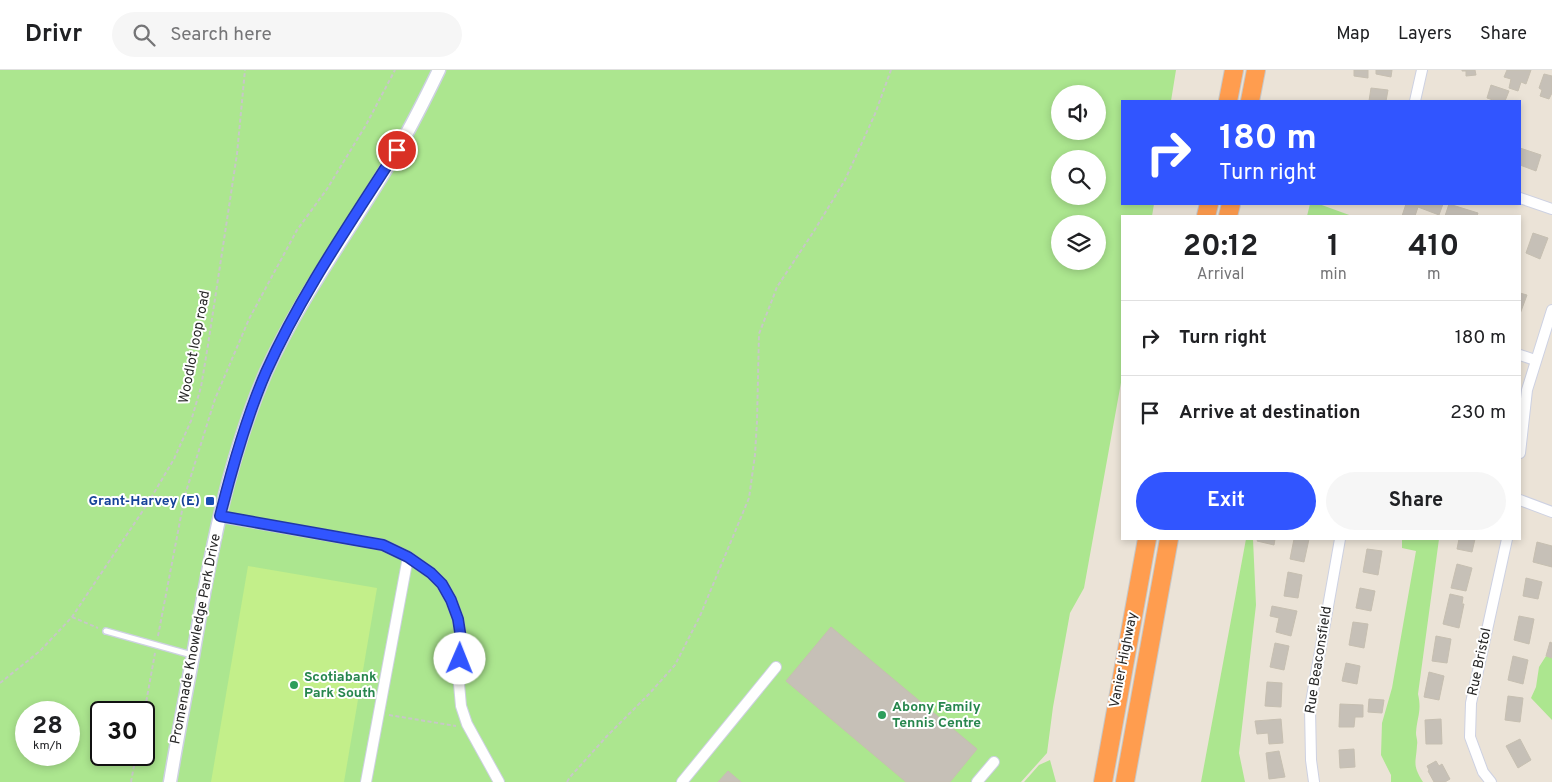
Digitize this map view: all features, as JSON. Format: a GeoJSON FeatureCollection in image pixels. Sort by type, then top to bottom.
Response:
{"type":"FeatureCollection","features":[{"type":"Feature","properties":{"kind":"highway"},"geometry":{"type":"LineString","coordinates":[[1228,100],[1234,70]]}},
{"type":"Feature","properties":{"kind":"highway"},"geometry":{"type":"LineString","coordinates":[[1250,100],[1256,70]]}},
{"type":"Feature","properties":{"kind":"highway","name":"Vanier Highway"},"geometry":{"type":"LineString","coordinates":[[1102,782],[1147,540]]}},
{"type":"Feature","properties":{"kind":"highway","name":"Vanier Highway"},"geometry":{"type":"LineString","coordinates":[[1125,782],[1169,540]]}},
{"type":"Feature","properties":{"kind":"highway"},"geometry":{"type":"LineString","coordinates":[[1096,782],[1109,742]]}},
{"type":"Feature","properties":{"kind":"street","name":"Promenade Knowledge Park Drive"},"geometry":{"type":"LineString","coordinates":[[170,782],[200,612],[220,516],[242,438],[266,373],[322,268],[397,150],[438,70]]}},
{"type":"Feature","properties":{"kind":"street"},"geometry":{"type":"LineString","coordinates":[[1415,100],[1422,70]]}},
{"type":"Feature","properties":{"kind":"street"},"geometry":{"type":"LineString","coordinates":[[1521,198],[1552,209]]}},
{"type":"Feature","properties":{"kind":"street"},"geometry":{"type":"LineString","coordinates":[[1521,444],[1527,390],[1552,310]]}},
{"type":"Feature","properties":{"kind":"street"},"geometry":{"type":"LineString","coordinates":[[1521,355],[1535,360]]}},
{"type":"Feature","properties":{"kind":"street"},"geometry":{"type":"LineString","coordinates":[[1521,500],[1552,512]]}},
{"type":"Feature","properties":{"kind":"street"},"geometry":{"type":"LineString","coordinates":[[220,516],[383,545],[408,557],[431,573],[442,584],[456,613],[462,645],[458,673],[461,706],[467,724],[500,782]]}},
{"type":"Feature","properties":{"kind":"street","name":"Rue Beaconsfield"},"geometry":{"type":"LineString","coordinates":[[1314,782],[1311,760],[1310,708],[1340,540]]}},
{"type":"Feature","properties":{"kind":"street","name":"Rue Bristol"},"geometry":{"type":"LineString","coordinates":[[1490,782],[1480,766],[1470,737],[1471,703],[1507,540]]}},
{"type":"Feature","properties":{"kind":"street"},"geometry":{"type":"LineString","coordinates":[[366,782],[408,557]]}},
{"type":"Feature","properties":{"kind":"street"},"geometry":{"type":"LineString","coordinates":[[682,782],[776,667]]}},
{"type":"Feature","properties":{"kind":"street"},"geometry":{"type":"LineString","coordinates":[[977,782],[994,762]]}},
{"type":"Feature","properties":{"kind":"lane"},"geometry":{"type":"LineString","coordinates":[[106,631],[193,655]]}},
{"type":"Feature","properties":{"kind":"path","name":"Woodlot loop road"},"geometry":{"type":"LineString","coordinates":[[0,683],[40,651],[72,617],[148,503],[174,459],[190,421],[201,387],[208,345],[237,154],[245,70]]}},
{"type":"Feature","properties":{"kind":"path"},"geometry":{"type":"LineString","coordinates":[[146,701],[185,495],[215,399],[249,318],[297,230],[327,189],[366,125],[395,70]]}},
{"type":"Feature","properties":{"kind":"path"},"geometry":{"type":"LineString","coordinates":[[567,782],[607,736],[650,694],[675,665],[700,616],[749,498],[757,429],[759,334],[777,287],[845,180],[874,114],[890,70]]}},
{"type":"Feature","properties":{"kind":"path"},"geometry":{"type":"LineString","coordinates":[[72,617],[106,631]]}},
{"type":"Feature","properties":{"kind":"path"},"geometry":{"type":"LineString","coordinates":[[387,714],[459,727],[467,724]]}},
{"type":"Feature","properties":{"kind":"path"},"geometry":{"type":"LineString","coordinates":[[131,782],[134,766]]}},
{"type":"Feature","properties":{"kind":"green space"},"geometry":{"type":"Polygon","coordinates":[[[0,70],[1176,70],[1171,100],[1121,100],[1121,205],[1154,205],[1152,215],[1121,215],[1121,383],[1084,588],[1070,613],[1053,707],[1047,753],[1021,782],[0,782],[0,70]]]}},
{"type":"Feature","properties":{"kind":"green space"},"geometry":{"type":"Polygon","coordinates":[[[1310,205],[1322,205],[1349,215],[1307,215],[1310,205]]]}},
{"type":"Feature","properties":{"kind":"green space"},"geometry":{"type":"Polygon","coordinates":[[[1246,540],[1253,540],[1256,605],[1239,753],[1245,782],[1201,782],[1246,540]]]}},
{"type":"Feature","properties":{"kind":"green space"},"geometry":{"type":"Polygon","coordinates":[[[1402,540],[1439,540],[1418,694],[1419,710],[1415,764],[1423,782],[1391,782],[1391,775],[1381,755],[1382,723],[1392,688],[1416,551],[1402,548],[1402,540]]]}},
{"type":"Feature","properties":{"kind":"green space","name":"Scotiabank Park South"},"geometry":{"type":"Polygon","coordinates":[[[248,566],[377,588],[344,782],[211,782],[248,566]]]}},
{"type":"Feature","properties":{"kind":"green space"},"geometry":{"type":"Polygon","coordinates":[[[1546,656],[1552,658],[1552,720],[1531,698],[1536,687],[1539,667],[1546,656]]]}},
{"type":"Feature","properties":{"kind":"green space"},"geometry":{"type":"Polygon","coordinates":[[[1050,760],[1056,782],[1024,782],[1039,765],[1050,760]]]}},
{"type":"Feature","properties":{"kind":"building"},"geometry":{"type":"Polygon","coordinates":[[[1354,70],[1368,70],[1368,78],[1354,76],[1354,70]]]}},
{"type":"Feature","properties":{"kind":"building"},"geometry":{"type":"Polygon","coordinates":[[[1376,70],[1392,70],[1391,77],[1376,74],[1376,70]]]}},
{"type":"Feature","properties":{"kind":"building"},"geometry":{"type":"Polygon","coordinates":[[[1462,70],[1475,70],[1476,75],[1466,76],[1466,71],[1462,70]]]}},
{"type":"Feature","properties":{"kind":"building"},"geometry":{"type":"Polygon","coordinates":[[[1507,70],[1531,70],[1526,84],[1521,82],[1518,91],[1509,88],[1511,79],[1504,77],[1507,70]]]}},
{"type":"Feature","properties":{"kind":"building"},"geometry":{"type":"Polygon","coordinates":[[[1544,74],[1552,76],[1552,93],[1549,99],[1540,96],[1542,90],[1539,88],[1544,74]]]}},
{"type":"Feature","properties":{"kind":"building"},"geometry":{"type":"Polygon","coordinates":[[[1491,85],[1509,91],[1505,100],[1487,98],[1491,85]]]}},
{"type":"Feature","properties":{"kind":"building"},"geometry":{"type":"Polygon","coordinates":[[[1371,88],[1388,90],[1386,100],[1369,100],[1371,88]]]}},
{"type":"Feature","properties":{"kind":"building"},"geometry":{"type":"Polygon","coordinates":[[[1521,148],[1541,155],[1536,171],[1521,165],[1521,148]]]}},
{"type":"Feature","properties":{"kind":"building"},"geometry":{"type":"Polygon","coordinates":[[[1406,205],[1443,205],[1439,215],[1418,207],[1415,215],[1402,215],[1406,205]]]}},
{"type":"Feature","properties":{"kind":"building"},"geometry":{"type":"Polygon","coordinates":[[[1449,205],[1478,213],[1477,215],[1445,215],[1449,205]]]}},
{"type":"Feature","properties":{"kind":"building"},"geometry":{"type":"Polygon","coordinates":[[[1533,233],[1548,238],[1540,259],[1526,253],[1533,233]]]}},
{"type":"Feature","properties":{"kind":"building"},"geometry":{"type":"Polygon","coordinates":[[[1521,293],[1527,295],[1521,311],[1521,293]]]}},
{"type":"Feature","properties":{"kind":"building"},"geometry":{"type":"Polygon","coordinates":[[[1258,540],[1275,540],[1274,545],[1258,540]]]}},
{"type":"Feature","properties":{"kind":"building"},"geometry":{"type":"Polygon","coordinates":[[[1294,540],[1309,540],[1304,562],[1290,559],[1294,540]]]}},
{"type":"Feature","properties":{"kind":"building"},"geometry":{"type":"Polygon","coordinates":[[[1459,540],[1475,540],[1472,552],[1457,549],[1459,540]]]}},
{"type":"Feature","properties":{"kind":"building"},"geometry":{"type":"Polygon","coordinates":[[[1537,542],[1552,546],[1552,567],[1533,562],[1537,542]]]}},
{"type":"Feature","properties":{"kind":"building"},"geometry":{"type":"Polygon","coordinates":[[[1367,549],[1382,551],[1378,575],[1363,572],[1367,549]]]}},
{"type":"Feature","properties":{"kind":"building"},"geometry":{"type":"Polygon","coordinates":[[[1457,564],[1472,568],[1466,591],[1451,588],[1457,564]]]}},
{"type":"Feature","properties":{"kind":"building"},"geometry":{"type":"Polygon","coordinates":[[[1288,572],[1302,575],[1298,598],[1284,596],[1288,572]]]}},
{"type":"Feature","properties":{"kind":"building"},"geometry":{"type":"Polygon","coordinates":[[[1526,578],[1542,582],[1538,599],[1523,596],[1526,578]]]}},
{"type":"Feature","properties":{"kind":"building"},"geometry":{"type":"Polygon","coordinates":[[[1360,588],[1375,591],[1371,611],[1356,608],[1360,588]]]}},
{"type":"Feature","properties":{"kind":"building"},"geometry":{"type":"Polygon","coordinates":[[[1450,594],[1463,597],[1462,604],[1464,604],[1459,628],[1443,624],[1450,594]]]}},
{"type":"Feature","properties":{"kind":"building"},"geometry":{"type":"Polygon","coordinates":[[[1272,606],[1297,611],[1291,636],[1276,632],[1279,618],[1270,616],[1272,606]]]}},
{"type":"Feature","properties":{"kind":"building"},"geometry":{"type":"Polygon","coordinates":[[[1519,616],[1534,619],[1529,644],[1514,640],[1519,616]]]}},
{"type":"Feature","properties":{"kind":"building"},"geometry":{"type":"Polygon","coordinates":[[[1353,622],[1368,624],[1364,648],[1349,645],[1353,622]]]}},
{"type":"Feature","properties":{"kind":"building","name":"Abony Family Tennis Centre"},"geometry":{"type":"Polygon","coordinates":[[[831,627],[977,749],[950,782],[906,782],[786,681],[831,627]]]}},
{"type":"Feature","properties":{"kind":"building"},"geometry":{"type":"Polygon","coordinates":[[[1436,636],[1451,639],[1447,663],[1432,661],[1436,636]]]}},
{"type":"Feature","properties":{"kind":"building"},"geometry":{"type":"Polygon","coordinates":[[[1550,642],[1552,643],[1552,658],[1546,656],[1550,642]]]}},
{"type":"Feature","properties":{"kind":"building"},"geometry":{"type":"Polygon","coordinates":[[[1275,643],[1289,646],[1284,670],[1270,667],[1275,643]]]}},
{"type":"Feature","properties":{"kind":"building"},"geometry":{"type":"Polygon","coordinates":[[[1513,656],[1528,660],[1523,684],[1508,680],[1513,656]]]}},
{"type":"Feature","properties":{"kind":"building"},"geometry":{"type":"Polygon","coordinates":[[[1346,663],[1360,666],[1357,684],[1342,681],[1346,663]]]}},
{"type":"Feature","properties":{"kind":"building"},"geometry":{"type":"Polygon","coordinates":[[[1429,672],[1444,676],[1439,700],[1424,697],[1429,672]]]}},
{"type":"Feature","properties":{"kind":"building"},"geometry":{"type":"Polygon","coordinates":[[[1267,682],[1282,683],[1281,707],[1265,706],[1267,682]]]}},
{"type":"Feature","properties":{"kind":"building"},"geometry":{"type":"Polygon","coordinates":[[[1508,696],[1523,698],[1520,722],[1505,720],[1508,696]]]}},
{"type":"Feature","properties":{"kind":"building"},"geometry":{"type":"Polygon","coordinates":[[[1369,699],[1384,700],[1382,713],[1368,712],[1369,699]]]}},
{"type":"Feature","properties":{"kind":"building"},"geometry":{"type":"Polygon","coordinates":[[[1340,704],[1363,705],[1363,717],[1355,717],[1354,727],[1339,727],[1340,704]]]}},
{"type":"Feature","properties":{"kind":"building"},"geometry":{"type":"Polygon","coordinates":[[[1281,719],[1283,743],[1269,744],[1268,733],[1257,734],[1255,721],[1281,719]]]}},
{"type":"Feature","properties":{"kind":"building"},"geometry":{"type":"Polygon","coordinates":[[[1441,719],[1442,744],[1426,744],[1425,720],[1441,719]]]}},
{"type":"Feature","properties":{"kind":"building"},"geometry":{"type":"Polygon","coordinates":[[[1520,739],[1531,760],[1518,768],[1506,746],[1520,739]]]}},
{"type":"Feature","properties":{"kind":"building"},"geometry":{"type":"Polygon","coordinates":[[[1354,749],[1355,767],[1340,768],[1339,750],[1354,749]]]}},
{"type":"Feature","properties":{"kind":"building"},"geometry":{"type":"Polygon","coordinates":[[[1279,751],[1285,777],[1269,779],[1266,753],[1279,751]]]}},
{"type":"Feature","properties":{"kind":"building"},"geometry":{"type":"Polygon","coordinates":[[[1436,761],[1439,766],[1442,764],[1450,779],[1445,782],[1434,782],[1428,771],[1427,766],[1436,761]]]}},
{"type":"Feature","properties":{"kind":"building"},"geometry":{"type":"Polygon","coordinates":[[[728,771],[741,782],[718,782],[728,771]]]}},
{"type":"Feature","properties":{"kind":"place","name":"Grant-Harvey (E)"},"geometry":{"type":"Point","coordinates":[210,501]}},
{"type":"Feature","properties":{"kind":"place","name":"Scotiabank Park South"},"geometry":{"type":"Point","coordinates":[294,685]}},
{"type":"Feature","properties":{"kind":"place","name":"Abony Family Tennis Centre"},"geometry":{"type":"Point","coordinates":[882,715]}},
{"type":"Feature","properties":{"kind":"route"},"geometry":{"type":"LineString","coordinates":[[397,150],[322,268],[266,373],[242,438],[220,516],[383,545],[408,557],[431,573],[442,584],[451,600],[458,619],[462,645],[460,659]]}}]}
